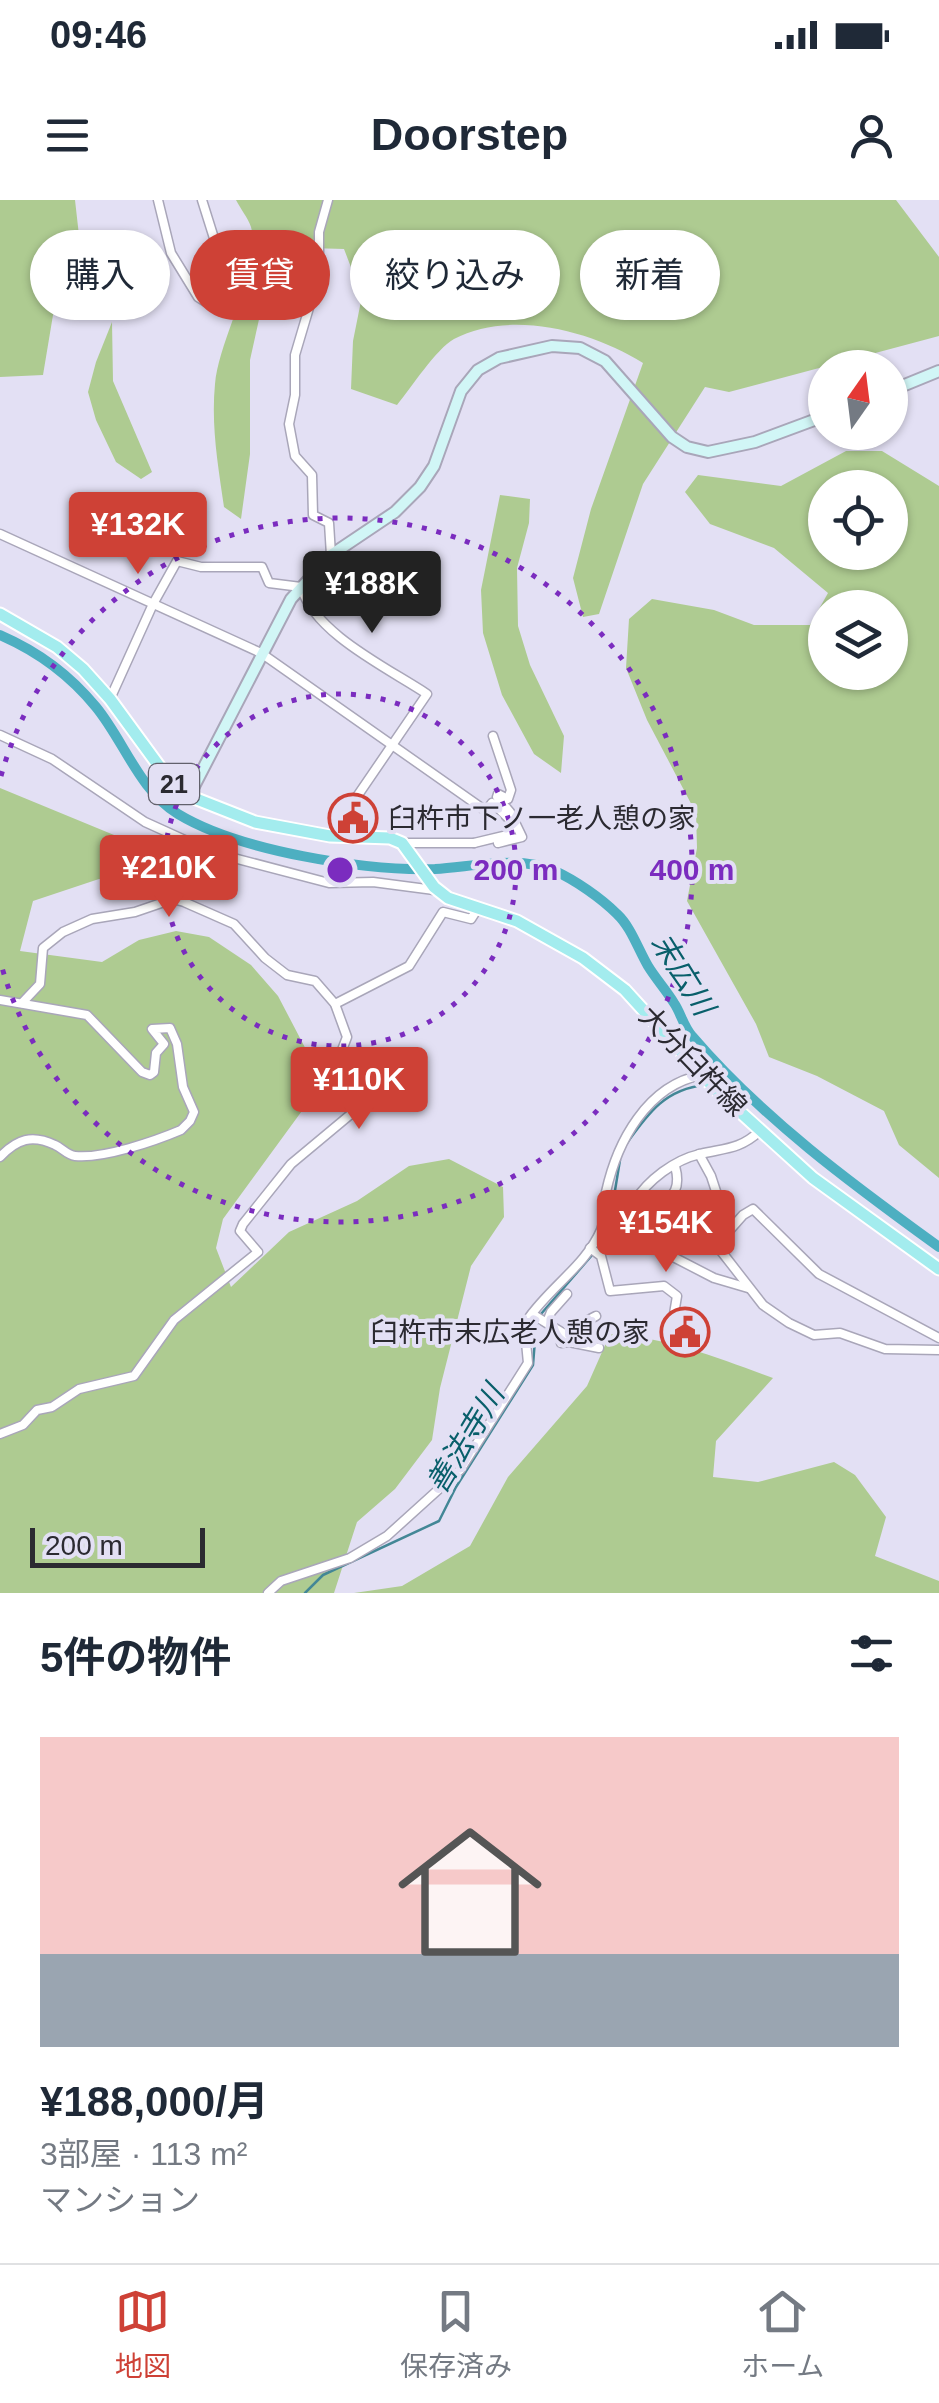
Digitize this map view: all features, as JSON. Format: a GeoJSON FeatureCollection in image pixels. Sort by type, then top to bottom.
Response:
{"type":"FeatureCollection","features":[{"type":"Feature","properties":{"kind":"main road","name":"21"},"geometry":{"type":"LineString","coordinates":[[0,614],[57,647],[110,699],[167,776],[189,796],[255,822],[330,836],[390,838],[404,845]]}},
{"type":"Feature","properties":{"kind":"main road"},"geometry":{"type":"LineString","coordinates":[[404,845],[434,886]]}},
{"type":"Feature","properties":{"kind":"main road","name":"大分臼杵線"},"geometry":{"type":"LineString","coordinates":[[434,886],[453,901],[539,932],[609,976],[760,1131],[813,1178],[939,1269]]}},
{"type":"Feature","properties":{"kind":"street"},"geometry":{"type":"LineString","coordinates":[[158,200],[171,252],[198,296],[206,302],[218,296],[225,274],[202,200]]}},
{"type":"Feature","properties":{"kind":"street"},"geometry":{"type":"LineString","coordinates":[[328,200],[319,232],[319,274],[295,355],[295,394],[289,424],[296,456],[312,475],[315,486],[313,515],[329,523],[332,530],[332,555]]}},
{"type":"Feature","properties":{"kind":"street"},"geometry":{"type":"LineString","coordinates":[[189,796],[290,599],[332,555],[395,512],[420,487],[434,466],[461,391],[478,370],[513,354],[561,345],[594,353],[672,438],[708,452],[755,442],[808,422]]}},
{"type":"Feature","properties":{"kind":"street"},"geometry":{"type":"LineString","coordinates":[[908,384],[939,371]]}},
{"type":"Feature","properties":{"kind":"street"},"geometry":{"type":"LineString","coordinates":[[0,534],[260,653],[486,812],[492,804],[511,821],[509,836],[474,843]]}},
{"type":"Feature","properties":{"kind":"street"},"geometry":{"type":"LineString","coordinates":[[110,699],[177,561],[201,567],[262,566],[269,583],[301,587]]}},
{"type":"Feature","properties":{"kind":"street"},"geometry":{"type":"LineString","coordinates":[[301,587],[307,605],[326,624],[428,694],[330,836]]}},
{"type":"Feature","properties":{"kind":"street"},"geometry":{"type":"LineString","coordinates":[[0,735],[52,759],[145,822],[210,852],[312,880],[434,886]]}},
{"type":"Feature","properties":{"kind":"street"},"geometry":{"type":"LineString","coordinates":[[404,845],[504,843],[522,837],[510,812],[497,797],[511,797],[493,736]]}},
{"type":"Feature","properties":{"kind":"street"},"geometry":{"type":"LineString","coordinates":[[0,1434],[23,1425],[36,1410],[52,1407],[78,1389],[134,1376],[147,1353],[178,1316],[258,1252],[240,1231],[243,1224],[292,1164],[357,1109],[338,1075],[337,1063],[347,1037],[335,1004],[314,981],[287,974],[265,958],[234,924],[173,899],[135,912],[92,919],[63,932],[43,948],[40,984],[22,1003]]}},
{"type":"Feature","properties":{"kind":"street"},"geometry":{"type":"LineString","coordinates":[[335,1004],[409,966],[444,912],[471,919],[478,908]]}},
{"type":"Feature","properties":{"kind":"street"},"geometry":{"type":"LineString","coordinates":[[0,1000],[87,1015],[142,1072],[150,1074],[154,1072],[156,1053],[164,1044],[152,1029],[170,1028],[177,1044],[184,1088],[194,1108],[193,1116],[181,1130],[106,1152],[74,1156],[55,1145],[29,1138],[13,1144],[0,1156]]}},
{"type":"Feature","properties":{"kind":"street"},"geometry":{"type":"LineString","coordinates":[[268,1593],[281,1581],[350,1558],[388,1536],[460,1470],[528,1364],[525,1332],[533,1314],[594,1251],[611,1197],[616,1152],[634,1124],[674,1082],[703,1076]]}},
{"type":"Feature","properties":{"kind":"street"},"geometry":{"type":"LineString","coordinates":[[634,1202],[650,1180],[699,1154],[724,1152],[760,1131]]}},
{"type":"Feature","properties":{"kind":"street"},"geometry":{"type":"LineString","coordinates":[[699,1154],[730,1231]]}},
{"type":"Feature","properties":{"kind":"street"},"geometry":{"type":"LineString","coordinates":[[654,1212],[678,1188],[675,1166]]}},
{"type":"Feature","properties":{"kind":"street"},"geometry":{"type":"LineString","coordinates":[[611,1197],[654,1212],[662,1223],[652,1246],[714,1278],[748,1288]]}},
{"type":"Feature","properties":{"kind":"street"},"geometry":{"type":"LineString","coordinates":[[939,1338],[819,1274],[753,1209],[742,1215],[720,1240],[720,1248],[748,1288],[779,1318],[814,1335],[840,1333],[885,1349],[939,1350]]}},
{"type":"Feature","properties":{"kind":"street"},"geometry":{"type":"LineString","coordinates":[[594,1251],[610,1291],[664,1286],[677,1296],[674,1314]]}},
{"type":"Feature","properties":{"kind":"street"},"geometry":{"type":"LineString","coordinates":[[545,1321],[567,1294]]}},
{"type":"Feature","properties":{"kind":"street"},"geometry":{"type":"LineString","coordinates":[[533,1314],[565,1340],[598,1348]]}},
{"type":"Feature","properties":{"kind":"street"},"geometry":{"type":"LineString","coordinates":[[565,1340],[570,1329],[596,1316]]}},
{"type":"Feature","properties":{"kind":"green space"},"geometry":{"type":"Polygon","coordinates":[[[0,200],[75,200],[78,230],[30,230],[30,320],[52,320],[43,375],[0,377],[0,200]]]}},
{"type":"Feature","properties":{"kind":"green space"},"geometry":{"type":"Polygon","coordinates":[[[236,200],[896,200],[939,257],[939,336],[886,350],[808,350],[808,371],[729,392],[705,387],[643,484],[599,614],[583,617],[573,578],[591,509],[643,363],[576,333],[525,325],[500,326],[476,330],[447,344],[397,405],[351,389],[357,320],[560,320],[560,230],[350,230],[350,265],[344,249],[330,249],[330,230],[251,227],[236,200]]]}},
{"type":"Feature","properties":{"kind":"green space"},"geometry":{"type":"Polygon","coordinates":[[[233,320],[259,320],[250,360],[250,454],[241,519],[224,507],[216,446],[215,384],[233,320]]]}},
{"type":"Feature","properties":{"kind":"green space"},"geometry":{"type":"Polygon","coordinates":[[[112,322],[113,381],[152,472],[141,479],[116,462],[88,392],[112,322]]]}},
{"type":"Feature","properties":{"kind":"green space"},"geometry":{"type":"Polygon","coordinates":[[[846,451],[882,451],[939,486],[939,1178],[899,1145],[884,1111],[817,1076],[769,1057],[756,1024],[687,901],[697,848],[696,813],[647,720],[626,668],[629,619],[652,599],[714,610],[754,625],[808,625],[808,690],[908,690],[908,590],[824,590],[774,548],[710,524],[685,492],[698,475],[781,486],[808,471],[808,570],[908,570],[908,470],[811,470],[846,451]]]}},
{"type":"Feature","properties":{"kind":"green space"},"geometry":{"type":"Polygon","coordinates":[[[500,495],[530,499],[529,523],[517,568],[518,626],[530,665],[564,736],[561,773],[534,754],[502,695],[483,633],[481,590],[500,495]]]}},
{"type":"Feature","properties":{"kind":"green space"},"geometry":{"type":"Polygon","coordinates":[[[0,788],[131,842],[127,880],[99,879],[33,901],[20,951],[102,962],[139,940],[176,931],[209,937],[251,965],[278,996],[311,1059],[315,1083],[307,1104],[223,1219],[216,1248],[231,1287],[289,1232],[357,1201],[409,1166],[449,1159],[503,1187],[504,1217],[471,1266],[440,1388],[432,1440],[395,1489],[357,1522],[334,1593],[0,1593],[0,788]]]}},
{"type":"Feature","properties":{"kind":"green space"},"geometry":{"type":"Polygon","coordinates":[[[610,1334],[672,1344],[773,1378],[716,1441],[713,1477],[758,1482],[834,1462],[855,1475],[886,1517],[875,1556],[939,1581],[939,1593],[354,1593],[402,1586],[470,1546],[508,1477],[587,1386],[610,1334]]]}},
{"type":"Feature","properties":{"kind":"waterway","name":"末広川"},"geometry":{"type":"LineString","coordinates":[[0,635],[40,656],[75,684],[106,720],[153,792],[178,814],[204,827],[267,848],[339,862],[406,869],[527,864],[555,871],[579,884],[622,919],[689,1032],[719,1066],[809,1149],[939,1247]]}},
{"type":"Feature","properties":{"kind":"waterway","name":"善法寺川"},"geometry":{"type":"LineString","coordinates":[[718,1083],[734,1081]]}},
{"type":"Feature","properties":{"kind":"waterway","name":"善法寺川"},"geometry":{"type":"LineString","coordinates":[[627,1143],[643,1121],[669,1097],[705,1085]]}},
{"type":"Feature","properties":{"kind":"waterway","name":"善法寺川"},"geometry":{"type":"LineString","coordinates":[[598,1248],[609,1227],[620,1160]]}},
{"type":"Feature","properties":{"kind":"waterway","name":"善法寺川"},"geometry":{"type":"LineString","coordinates":[[305,1593],[323,1575],[439,1521],[533,1365],[541,1314],[593,1254]]}},
{"type":"Feature","properties":{"kind":"place","name":"臼杵市下ノ一老人憩の家"},"geometry":{"type":"Point","coordinates":[353,818]}},
{"type":"Feature","properties":{"kind":"place","name":"臼杵市末広老人憩の家"},"geometry":{"type":"Point","coordinates":[685,1332]}}]}
